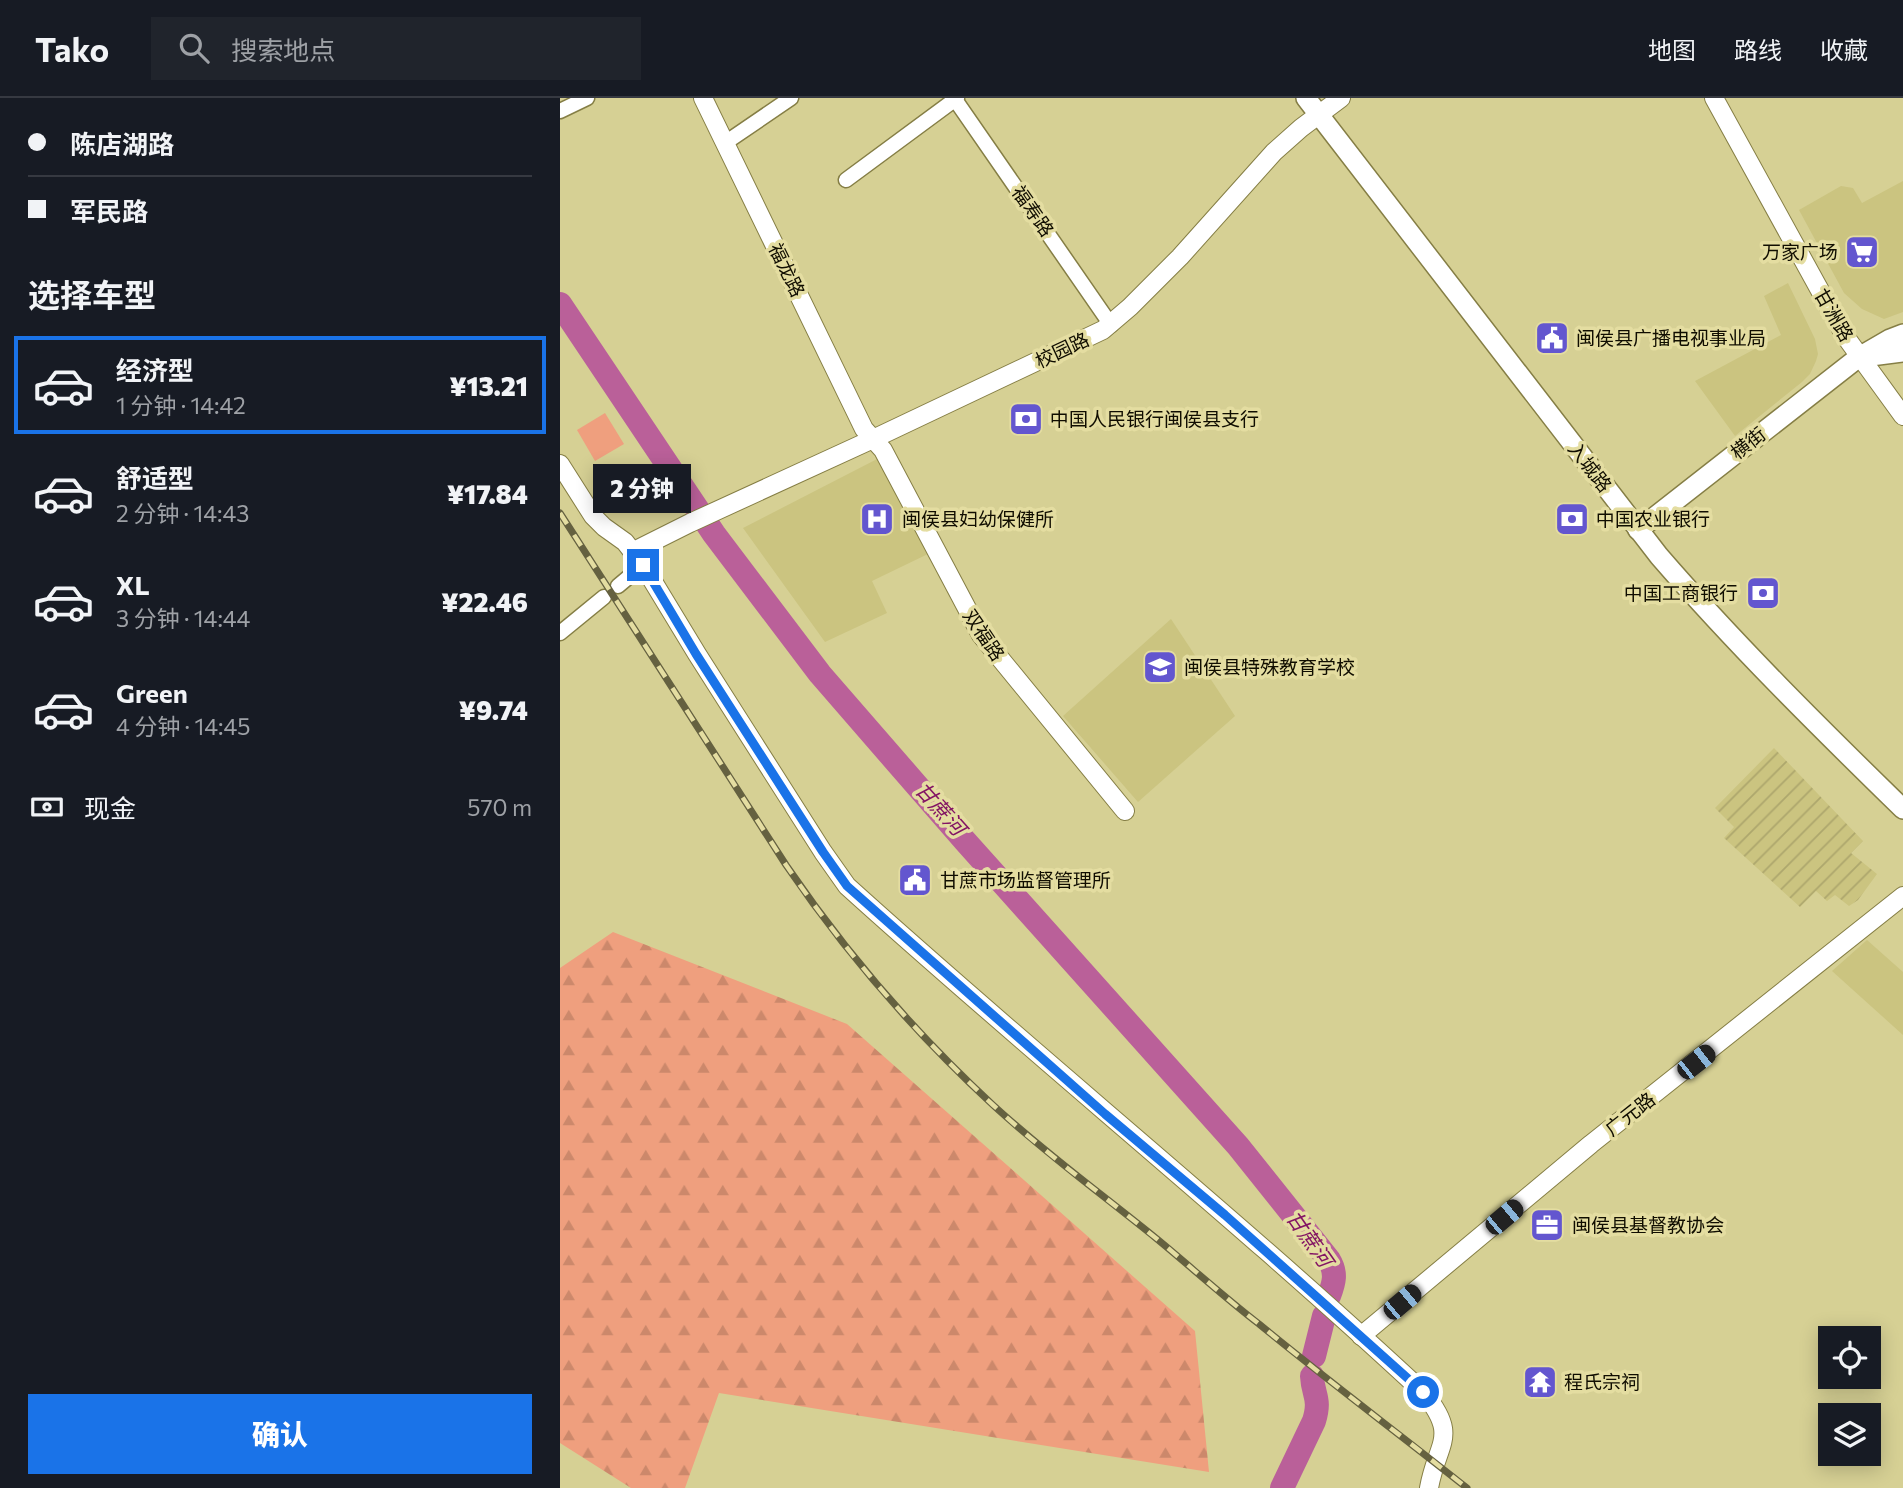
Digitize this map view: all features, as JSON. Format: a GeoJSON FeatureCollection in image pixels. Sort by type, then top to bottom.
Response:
{"type":"FeatureCollection","features":[{"type":"Feature","properties":{"kind":"main road","name":"入城路"},"geometry":{"type":"LineString","coordinates":[[1306,98],[1327,105],[1688,590],[1766,674],[1903,809]]}},
{"type":"Feature","properties":{"kind":"main road","name":"横街"},"geometry":{"type":"LineString","coordinates":[[1641,528],[1859,357],[1903,334]]}},
{"type":"Feature","properties":{"kind":"main road"},"geometry":{"type":"LineString","coordinates":[[1859,357],[1903,352]]}},
{"type":"Feature","properties":{"kind":"main road","name":"入城路"},"geometry":{"type":"LineString","coordinates":[[1641,528],[1764,660],[1903,796]]}},
{"type":"Feature","properties":{"kind":"street"},"geometry":{"type":"LineString","coordinates":[[560,111],[587,98]]}},
{"type":"Feature","properties":{"kind":"street","name":"福龙路"},"geometry":{"type":"LineString","coordinates":[[704,98],[864,429],[873,439]]}},
{"type":"Feature","properties":{"kind":"street"},"geometry":{"type":"LineString","coordinates":[[725,142],[790,98]]}},
{"type":"Feature","properties":{"kind":"street"},"geometry":{"type":"LineString","coordinates":[[846,180],[955,98]]}},
{"type":"Feature","properties":{"kind":"street","name":"福寿路"},"geometry":{"type":"LineString","coordinates":[[955,98],[1111,325]]}},
{"type":"Feature","properties":{"kind":"street","name":"甘洲路"},"geometry":{"type":"LineString","coordinates":[[1714,98],[1845,337],[1903,416]]}},
{"type":"Feature","properties":{"kind":"street","name":"校园路"},"geometry":{"type":"LineString","coordinates":[[638,558],[690,523],[1111,325],[1180,257],[1274,152],[1327,105]]}},
{"type":"Feature","properties":{"kind":"street","name":"双福路"},"geometry":{"type":"LineString","coordinates":[[873,439],[883,450],[981,635],[1125,811]]}},
{"type":"Feature","properties":{"kind":"street"},"geometry":{"type":"LineString","coordinates":[[560,464],[598,522],[625,542],[638,558],[696,654],[847,886],[1105,1114],[1225,1215],[1423,1392],[1436,1410],[1444,1434],[1429,1488]]}},
{"type":"Feature","properties":{"kind":"street"},"geometry":{"type":"LineString","coordinates":[[618,586],[638,558]]}},
{"type":"Feature","properties":{"kind":"street"},"geometry":{"type":"LineString","coordinates":[[560,633],[604,597]]}},
{"type":"Feature","properties":{"kind":"street","name":"广元路"},"geometry":{"type":"LineString","coordinates":[[1361,1336],[1591,1144],[1903,897]]}},
{"type":"Feature","properties":{"kind":"shaded area","name":"万家广场"},"geometry":{"type":"Polygon","coordinates":[[[1903,181],[1903,312],[1884,319],[1862,309],[1844,293],[1799,210],[1841,186],[1853,188],[1862,203],[1903,181]]]}},
{"type":"Feature","properties":{"kind":"shaded area"},"geometry":{"type":"Polygon","coordinates":[[[1788,283],[1815,339],[1818,354],[1816,361],[1810,374],[1802,382],[1735,436],[1695,381],[1781,335],[1764,296],[1788,283]]]}},
{"type":"Feature","properties":{"kind":"shaded area"},"geometry":{"type":"Polygon","coordinates":[[[881,457],[930,553],[872,581],[887,613],[825,642],[743,528],[881,457]]]}},
{"type":"Feature","properties":{"kind":"shaded area","name":"闽侯县特殊教育学校"},"geometry":{"type":"Polygon","coordinates":[[[1171,619],[1235,716],[1138,802],[1063,716],[1171,619]]]}},
{"type":"Feature","properties":{"kind":"shaded area"},"geometry":{"type":"Polygon","coordinates":[[[1774,748],[1863,841],[1851,853],[1877,874],[1858,900],[1849,906],[1835,895],[1827,901],[1816,891],[1800,907],[1724,838],[1734,827],[1715,808],[1774,748]]]}},
{"type":"Feature","properties":{"kind":"shaded area"},"geometry":{"type":"Polygon","coordinates":[[[1867,940],[1903,972],[1903,1035],[1832,971],[1867,940]]]}},
{"type":"Feature","properties":{"kind":"green space"},"geometry":{"type":"Polygon","coordinates":[[[605,413],[624,444],[595,461],[577,430],[605,413]]]}},
{"type":"Feature","properties":{"kind":"green space"},"geometry":{"type":"Polygon","coordinates":[[[613,932],[847,1024],[1195,1331],[1209,1472],[719,1393],[685,1488],[631,1488],[560,1443],[560,968],[613,932]]]}},
{"type":"Feature","properties":{"kind":"waterway","name":"甘蔗河"},"geometry":{"type":"LineString","coordinates":[[560,304],[714,534],[820,674],[965,841],[1238,1146],[1329,1260],[1334,1278],[1329,1296]]}},
{"type":"Feature","properties":{"kind":"waterway","name":"甘蔗河"},"geometry":{"type":"LineString","coordinates":[[1314,1356],[1324,1316]]}},
{"type":"Feature","properties":{"kind":"waterway","name":"甘蔗河"},"geometry":{"type":"LineString","coordinates":[[1282,1488],[1314,1421],[1317,1402],[1312,1376]]}},
{"type":"Feature","properties":{"kind":"railway"},"geometry":{"type":"LineString","coordinates":[[560,513],[786,865],[857,961],[909,1021],[964,1078],[1033,1140],[1285,1345],[1467,1488]]}},
{"type":"Feature","properties":{"kind":"place","name":"万家广场"},"geometry":{"type":"Point","coordinates":[1862,252]}},
{"type":"Feature","properties":{"kind":"place","name":"闽侯县广播电视事业局"},"geometry":{"type":"Point","coordinates":[1552,338]}},
{"type":"Feature","properties":{"kind":"place","name":"中国人民银行闽侯县支行"},"geometry":{"type":"Point","coordinates":[1026,419]}},
{"type":"Feature","properties":{"kind":"place","name":"闽侯县妇幼保健所"},"geometry":{"type":"Point","coordinates":[877,519]}},
{"type":"Feature","properties":{"kind":"place","name":"中国农业银行"},"geometry":{"type":"Point","coordinates":[1572,519]}},
{"type":"Feature","properties":{"kind":"place","name":"中国工商银行"},"geometry":{"type":"Point","coordinates":[1763,593]}},
{"type":"Feature","properties":{"kind":"place","name":"闽侯县特殊教育学校"},"geometry":{"type":"Point","coordinates":[1160,667]}},
{"type":"Feature","properties":{"kind":"place","name":"甘蔗市场监督管理所"},"geometry":{"type":"Point","coordinates":[915,880]}},
{"type":"Feature","properties":{"kind":"place","name":"闽侯县基督教协会"},"geometry":{"type":"Point","coordinates":[1547,1225]}},
{"type":"Feature","properties":{"kind":"place","name":"程氏宗祠"},"geometry":{"type":"Point","coordinates":[1540,1382]}},
{"type":"Feature","properties":{"kind":"route"},"geometry":{"type":"LineString","coordinates":[[643,565],[696,654],[847,886],[1105,1114],[1225,1215],[1423,1392]]}}]}
